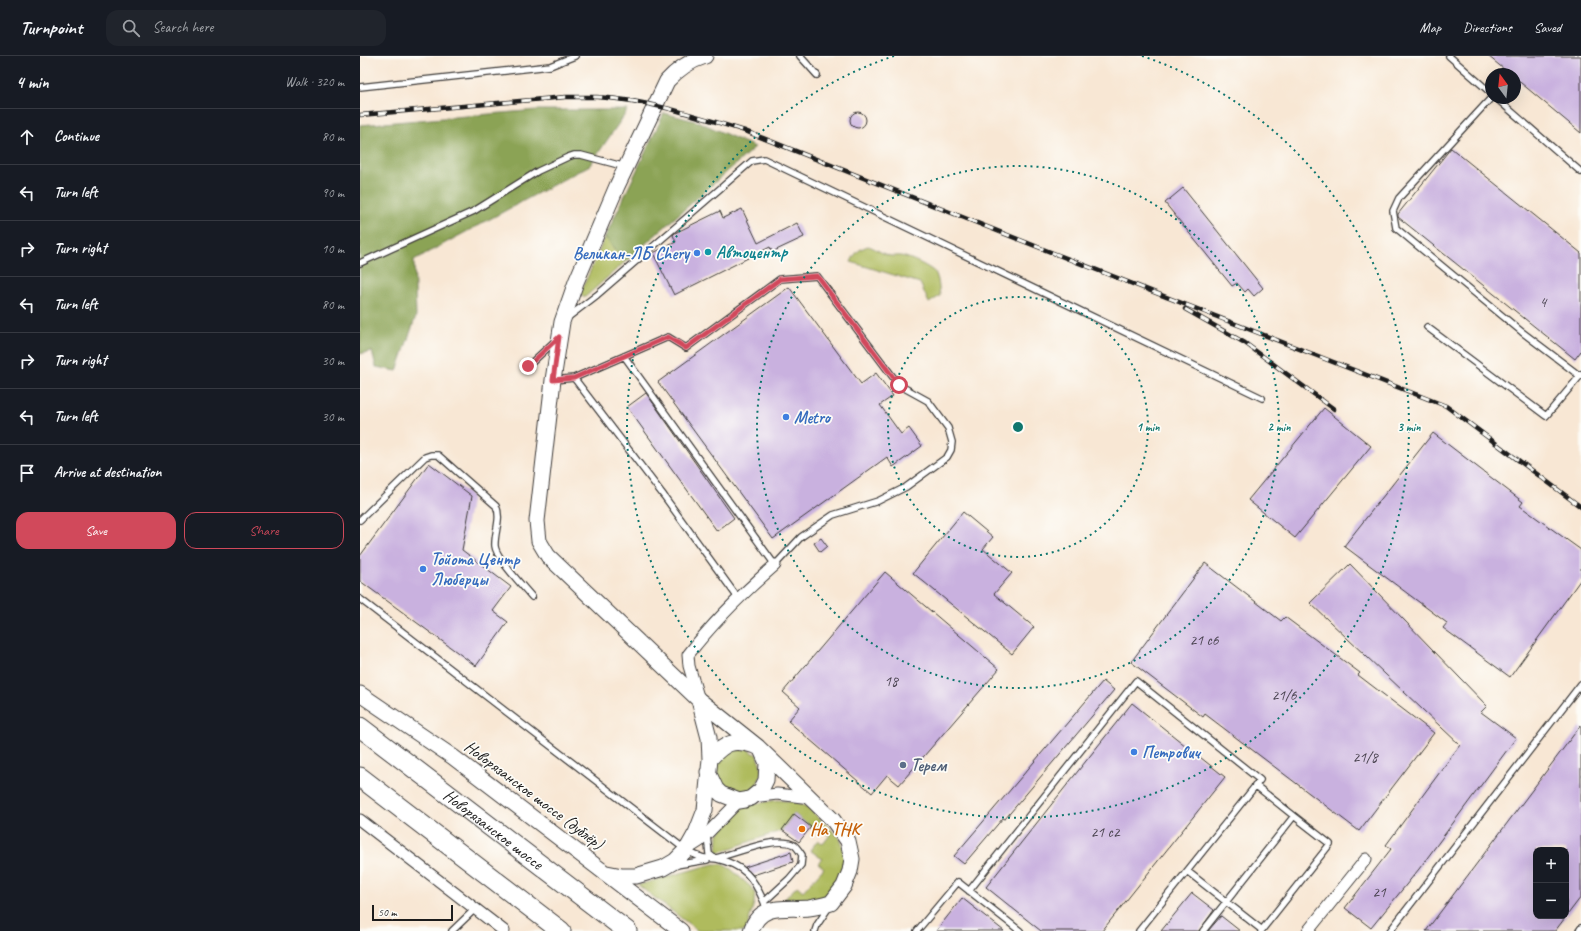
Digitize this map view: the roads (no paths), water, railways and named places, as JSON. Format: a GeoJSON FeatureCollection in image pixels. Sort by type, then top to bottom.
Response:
{"type":"FeatureCollection","features":[{"type":"Feature","properties":{"kind":"highway","name":"Новорязанское шоссе"},"geometry":{"type":"LineString","coordinates":[[360,727],[627,931]]}},
{"type":"Feature","properties":{"kind":"highway"},"geometry":{"type":"LineString","coordinates":[[360,777],[561,931]]}},
{"type":"Feature","properties":{"kind":"street"},"geometry":{"type":"LineString","coordinates":[[705,56],[694,59],[676,70],[667,81],[626,167],[576,282],[562,322],[559,337],[537,521],[539,541],[548,556],[699,700],[760,749],[823,809],[842,831],[848,841],[852,859],[850,871],[844,886],[831,903],[810,908],[773,909],[765,906],[751,931]]}},
{"type":"Feature","properties":{"kind":"street"},"geometry":{"type":"LineString","coordinates":[[687,849],[696,833],[705,810],[709,765],[709,738],[689,666],[688,655],[710,627],[738,598],[775,565]]}},
{"type":"Feature","properties":{"kind":"street","name":"Новорязанское шоссе (дублёр)"},"geometry":{"type":"LineString","coordinates":[[360,694],[453,757],[681,931]]}},
{"type":"Feature","properties":{"kind":"street"},"geometry":{"type":"LineString","coordinates":[[604,872],[622,876],[636,876],[663,868],[675,861],[687,849],[700,841],[745,799],[761,790],[766,780],[767,763],[760,749],[738,741],[731,742],[720,748],[709,765],[716,789],[721,794],[745,799],[777,794],[811,798]]}},
{"type":"Feature","properties":{"kind":"street"},"geometry":{"type":"LineString","coordinates":[[360,820],[504,931]]}},
{"type":"Feature","properties":{"kind":"street"},"geometry":{"type":"LineString","coordinates":[[1308,931],[1366,859]]}},
{"type":"Feature","properties":{"kind":"lane"},"geometry":{"type":"LineString","coordinates":[[360,87],[550,66],[575,56]]}},
{"type":"Feature","properties":{"kind":"lane"},"geometry":{"type":"LineString","coordinates":[[800,56],[817,75]]}},
{"type":"Feature","properties":{"kind":"lane"},"geometry":{"type":"LineString","coordinates":[[1449,56],[1485,88]]}},
{"type":"Feature","properties":{"kind":"lane"},"geometry":{"type":"LineString","coordinates":[[1427,327],[1546,416],[1580,375],[1522,332],[1396,228],[1393,211],[1399,198],[1485,104]]}},
{"type":"Feature","properties":{"kind":"lane"},"geometry":{"type":"LineString","coordinates":[[1503,104],[1581,172]]}},
{"type":"Feature","properties":{"kind":"lane"},"geometry":{"type":"LineString","coordinates":[[360,263],[474,211],[538,171],[568,157],[581,155],[626,167]]}},
{"type":"Feature","properties":{"kind":"lane"},"geometry":{"type":"LineString","coordinates":[[562,322],[597,295],[752,161],[764,159],[1262,398]]}},
{"type":"Feature","properties":{"kind":"lane"},"geometry":{"type":"LineString","coordinates":[[553,380],[574,378],[624,356],[668,337],[686,348],[780,279],[817,276],[899,385],[928,401],[948,428],[952,442],[951,450],[947,457],[906,487],[878,501],[832,515],[801,537],[775,565],[624,356]]}},
{"type":"Feature","properties":{"kind":"lane"},"geometry":{"type":"LineString","coordinates":[[528,366],[559,337]]}},
{"type":"Feature","properties":{"kind":"lane"},"geometry":{"type":"LineString","coordinates":[[574,378],[664,496],[738,598]]}},
{"type":"Feature","properties":{"kind":"lane"},"geometry":{"type":"LineString","coordinates":[[360,520],[425,457],[438,455],[496,506],[499,515],[495,546],[498,555],[532,597]]}},
{"type":"Feature","properties":{"kind":"lane"},"geometry":{"type":"LineString","coordinates":[[360,599],[665,834],[702,858],[714,858],[732,863],[745,872],[756,884],[765,906],[801,865],[802,854],[795,845],[781,842],[714,858],[663,868]]}},
{"type":"Feature","properties":{"kind":"lane"},"geometry":{"type":"LineString","coordinates":[[969,891],[1136,681],[1260,780],[1139,931]]}},
{"type":"Feature","properties":{"kind":"lane"},"geometry":{"type":"LineString","coordinates":[[1390,931],[1581,684]]}},
{"type":"Feature","properties":{"kind":"lane"},"geometry":{"type":"LineString","coordinates":[[1187,870],[1262,930],[1330,844],[1255,785]]}},
{"type":"Feature","properties":{"kind":"lane"},"geometry":{"type":"LineString","coordinates":[[1203,931],[1294,816]]}},
{"type":"Feature","properties":{"kind":"lane"},"geometry":{"type":"LineString","coordinates":[[707,833],[709,854],[714,858]]}},
{"type":"Feature","properties":{"kind":"lane"},"geometry":{"type":"LineString","coordinates":[[917,931],[958,882],[1020,931]]}},
{"type":"Feature","properties":{"kind":"lane"},"geometry":{"type":"LineString","coordinates":[[815,931],[817,925],[831,903]]}},
{"type":"Feature","properties":{"kind":"lane"},"geometry":{"type":"LineString","coordinates":[[452,931],[475,909]]}},
{"type":"Feature","properties":{"kind":"railway"},"geometry":{"type":"LineString","coordinates":[[360,115],[566,97],[597,97],[635,101],[654,105],[691,114],[745,131],[1446,406],[1581,507]]}},
{"type":"Feature","properties":{"kind":"railway"},"geometry":{"type":"LineString","coordinates":[[1185,309],[1245,343],[1334,409]]}},
{"type":"Feature","properties":{"kind":"place","name":"Автоцентр"},"geometry":{"type":"Point","coordinates":[708,252]}},
{"type":"Feature","properties":{"kind":"place","name":"Великан-ЛБ Chery"},"geometry":{"type":"Point","coordinates":[697,253]}},
{"type":"Feature","properties":{"kind":"place","name":"Metro"},"geometry":{"type":"Point","coordinates":[786,417]}},
{"type":"Feature","properties":{"kind":"place","name":"Тойота Центр Люберцы"},"geometry":{"type":"Point","coordinates":[423,569]}},
{"type":"Feature","properties":{"kind":"place","name":"Петрович"},"geometry":{"type":"Point","coordinates":[1134,752]}},
{"type":"Feature","properties":{"kind":"place","name":"Терем"},"geometry":{"type":"Point","coordinates":[903,765]}},
{"type":"Feature","properties":{"kind":"place","name":"На ТНК"},"geometry":{"type":"Point","coordinates":[802,829]}}]}
